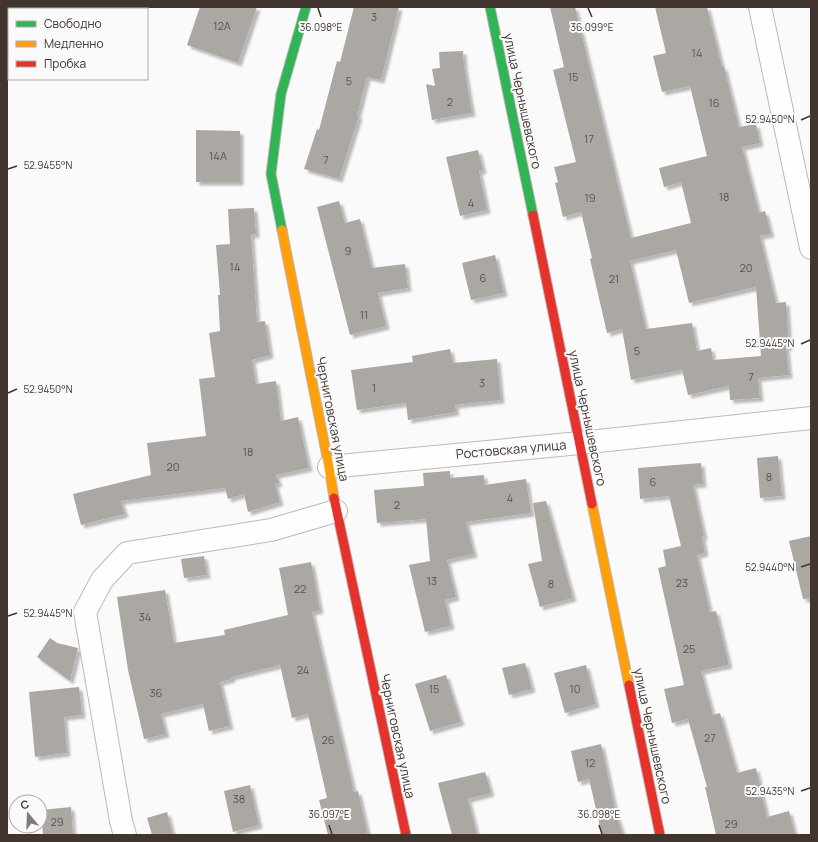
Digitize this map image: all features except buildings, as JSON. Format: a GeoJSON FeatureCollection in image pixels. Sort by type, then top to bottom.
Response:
{"type":"FeatureCollection","features":[{"type":"Feature","properties":{"kind":"street","name":"Черниговская улица"},"geometry":{"type":"LineString","coordinates":[[306,7],[281,94],[271,174],[330,467],[336,511],[406,835]]}},
{"type":"Feature","properties":{"kind":"street","name":"улица Чернышевского"},"geometry":{"type":"LineString","coordinates":[[490,7],[660,835]]}},
{"type":"Feature","properties":{"kind":"street"},"geometry":{"type":"LineString","coordinates":[[760,7],[811,248]]}},
{"type":"Feature","properties":{"kind":"street","name":"Ростовская улица"},"geometry":{"type":"LineString","coordinates":[[330,467],[580,443],[811,418]]}},
{"type":"Feature","properties":{"kind":"street"},"geometry":{"type":"LineString","coordinates":[[125,835],[121,821],[85,612],[102,580],[127,553],[271,530],[336,511]]}},
{"type":"Feature","properties":{"kind":"traffic: fast"},"geometry":{"type":"LineString","coordinates":[[282,230],[271,174],[281,94],[306,7]]}},
{"type":"Feature","properties":{"kind":"traffic: fast"},"geometry":{"type":"LineString","coordinates":[[490,7],[533,215]]}},
{"type":"Feature","properties":{"kind":"traffic: slow"},"geometry":{"type":"LineString","coordinates":[[282,230],[334,498]]}},
{"type":"Feature","properties":{"kind":"traffic: slow"},"geometry":{"type":"LineString","coordinates":[[592,504],[629,685]]}},
{"type":"Feature","properties":{"kind":"traffic: jam"},"geometry":{"type":"LineString","coordinates":[[533,215],[592,504]]}},
{"type":"Feature","properties":{"kind":"traffic: jam"},"geometry":{"type":"LineString","coordinates":[[334,498],[406,835]]}},
{"type":"Feature","properties":{"kind":"traffic: jam"},"geometry":{"type":"LineString","coordinates":[[629,685],[660,835]]}}]}
